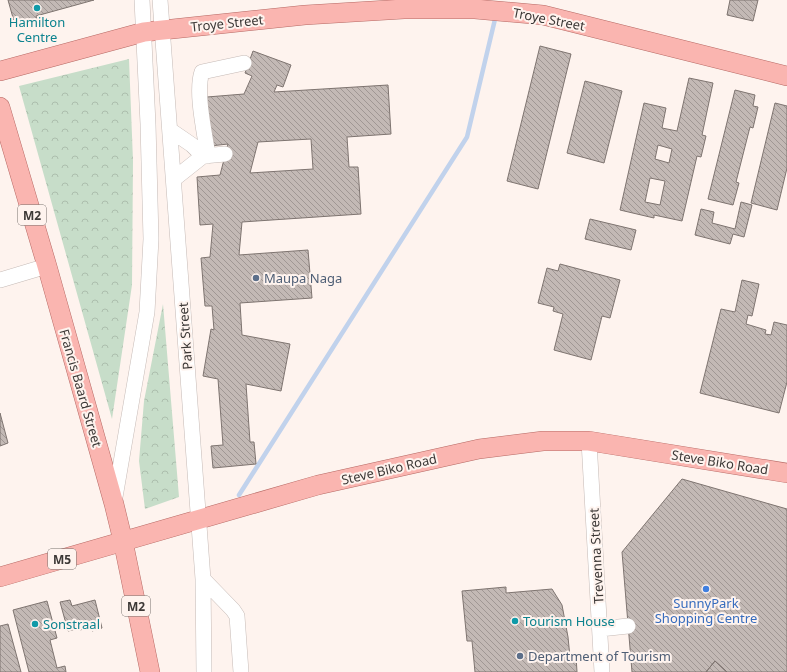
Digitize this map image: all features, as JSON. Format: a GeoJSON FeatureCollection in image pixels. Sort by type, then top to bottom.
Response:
{"type":"FeatureCollection","features":[{"type":"Feature","properties":{"kind":"main road","name":"Troye Street"},"geometry":{"type":"LineString","coordinates":[[144,32],[305,14],[404,9],[520,12],[551,17],[787,76]]}},
{"type":"Feature","properties":{"kind":"main road"},"geometry":{"type":"LineString","coordinates":[[0,71],[144,32]]}},
{"type":"Feature","properties":{"kind":"main road","name":"Francis Baard Street"},"geometry":{"type":"LineString","coordinates":[[0,107],[47,266],[114,504],[150,672]]}},
{"type":"Feature","properties":{"kind":"main road","name":"Steve Biko Road"},"geometry":{"type":"LineString","coordinates":[[0,577],[318,484],[479,449],[543,440],[589,441],[787,473]]}},
{"type":"Feature","properties":{"kind":"street"},"geometry":{"type":"LineString","coordinates":[[114,504],[147,312],[151,246],[148,124],[142,0]]}},
{"type":"Feature","properties":{"kind":"street","name":"Park Street"},"geometry":{"type":"LineString","coordinates":[[160,0],[203,579],[204,672]]}},
{"type":"Feature","properties":{"kind":"street"},"geometry":{"type":"LineString","coordinates":[[205,156],[200,100],[202,72],[244,63]]}},
{"type":"Feature","properties":{"kind":"street"},"geometry":{"type":"LineString","coordinates":[[170,130],[205,156]]}},
{"type":"Feature","properties":{"kind":"street"},"geometry":{"type":"LineString","coordinates":[[174,179],[205,156],[224,154]]}},
{"type":"Feature","properties":{"kind":"street"},"geometry":{"type":"LineString","coordinates":[[0,280],[47,266]]}},
{"type":"Feature","properties":{"kind":"street","name":"Trevenna Street"},"geometry":{"type":"LineString","coordinates":[[589,441],[602,672]]}},
{"type":"Feature","properties":{"kind":"street"},"geometry":{"type":"LineString","coordinates":[[203,579],[237,616],[241,672]]}},
{"type":"Feature","properties":{"kind":"street"},"geometry":{"type":"LineString","coordinates":[[600,629],[628,626]]}},
{"type":"Feature","properties":{"kind":"green space"},"geometry":{"type":"Polygon","coordinates":[[[129,59],[133,161],[132,285],[112,419],[19,86],[129,59]]]}},
{"type":"Feature","properties":{"kind":"green space"},"geometry":{"type":"Polygon","coordinates":[[[163,304],[179,497],[145,509],[139,461],[144,401],[163,304]]]}},
{"type":"Feature","properties":{"kind":"building","name":"Hamilton Centre"},"geometry":{"type":"Polygon","coordinates":[[[8,0],[94,0],[36,16],[37,20],[15,25],[8,0]]]}},
{"type":"Feature","properties":{"kind":"building"},"geometry":{"type":"Polygon","coordinates":[[[730,0],[758,0],[753,21],[727,15],[730,0]]]}},
{"type":"Feature","properties":{"kind":"building"},"geometry":{"type":"Polygon","coordinates":[[[540,46],[571,54],[538,189],[507,181],[540,46]]]}},
{"type":"Feature","properties":{"kind":"building","name":"Maupa Naga"},"geometry":{"type":"Polygon","coordinates":[[[253,51],[291,65],[283,87],[277,85],[274,92],[388,85],[391,134],[347,137],[349,167],[358,167],[361,214],[242,222],[239,255],[308,250],[312,298],[240,303],[242,335],[290,344],[281,391],[246,384],[250,442],[254,442],[256,464],[213,468],[211,446],[223,445],[218,379],[203,376],[211,329],[214,330],[212,306],[205,306],[201,258],[210,257],[213,224],[200,225],[197,177],[220,175],[228,144],[210,146],[207,97],[244,94],[252,76],[245,73],[253,51]],[[311,139],[258,142],[250,173],[313,169],[311,139]]]}},
{"type":"Feature","properties":{"kind":"building"},"geometry":{"type":"Polygon","coordinates":[[[689,78],[713,83],[702,135],[706,136],[701,157],[697,156],[682,221],[654,215],[654,218],[620,210],[644,103],[666,108],[662,128],[677,131],[689,78]],[[658,145],[655,159],[669,163],[672,149],[658,145]],[[650,178],[645,202],[660,205],[665,181],[650,178]]]}},
{"type":"Feature","properties":{"kind":"building"},"geometry":{"type":"Polygon","coordinates":[[[585,81],[622,91],[604,163],[567,153],[585,81]]]}},
{"type":"Feature","properties":{"kind":"building"},"geometry":{"type":"Polygon","coordinates":[[[735,90],[755,95],[753,106],[758,107],[753,128],[750,127],[736,182],[739,183],[733,205],[708,199],[735,90]]]}},
{"type":"Feature","properties":{"kind":"building"},"geometry":{"type":"Polygon","coordinates":[[[775,103],[787,106],[787,168],[777,210],[751,203],[775,103]]]}},
{"type":"Feature","properties":{"kind":"building"},"geometry":{"type":"Polygon","coordinates":[[[741,202],[752,205],[744,237],[733,234],[730,244],[695,235],[701,209],[714,212],[712,223],[735,229],[741,202]]]}},
{"type":"Feature","properties":{"kind":"building"},"geometry":{"type":"Polygon","coordinates":[[[590,219],[636,230],[631,250],[585,239],[590,219]]]}},
{"type":"Feature","properties":{"kind":"building"},"geometry":{"type":"Polygon","coordinates":[[[560,264],[620,280],[610,318],[602,316],[591,360],[554,350],[563,314],[553,311],[554,307],[538,303],[547,268],[558,271],[560,264]]]}},
{"type":"Feature","properties":{"kind":"building"},"geometry":{"type":"Polygon","coordinates":[[[742,280],[759,284],[752,316],[748,315],[746,324],[766,330],[765,334],[771,335],[774,322],[787,325],[787,382],[779,413],[700,393],[721,309],[735,312],[742,280]]]}},
{"type":"Feature","properties":{"kind":"building"},"geometry":{"type":"Polygon","coordinates":[[[0,413],[8,443],[0,446],[0,413]]]}},
{"type":"Feature","properties":{"kind":"building","name":"SunnyPark Shopping Centre"},"geometry":{"type":"Polygon","coordinates":[[[682,479],[787,509],[787,672],[727,672],[715,661],[706,672],[632,672],[622,552],[682,479]]]}},
{"type":"Feature","properties":{"kind":"building","name":"Tourism House"},"geometry":{"type":"Polygon","coordinates":[[[506,587],[506,593],[552,589],[562,605],[570,657],[576,656],[577,672],[475,672],[472,641],[467,641],[462,591],[506,587]]]}},
{"type":"Feature","properties":{"kind":"building"},"geometry":{"type":"Polygon","coordinates":[[[70,600],[72,606],[95,600],[102,628],[92,631],[91,627],[68,631],[60,602],[70,600]]]}},
{"type":"Feature","properties":{"kind":"building","name":"Sonstraal"},"geometry":{"type":"Polygon","coordinates":[[[47,601],[57,638],[50,640],[57,668],[65,666],[66,672],[29,672],[13,610],[47,601]]]}},
{"type":"Feature","properties":{"kind":"building"},"geometry":{"type":"Polygon","coordinates":[[[8,624],[21,672],[0,672],[0,626],[8,624]]]}},
{"type":"Feature","properties":{"kind":"building"},"geometry":{"type":"Polygon","coordinates":[[[715,661],[727,672],[706,672],[715,661]]]}},
{"type":"Feature","properties":{"kind":"waterway"},"geometry":{"type":"LineString","coordinates":[[239,495],[467,137],[496,15]]}},
{"type":"Feature","properties":{"kind":"place","name":"Hamilton Centre"},"geometry":{"type":"Point","coordinates":[37,8]}},
{"type":"Feature","properties":{"kind":"place","name":"Maupa Naga"},"geometry":{"type":"Point","coordinates":[256,278]}},
{"type":"Feature","properties":{"kind":"place","name":"SunnyPark Shopping Centre"},"geometry":{"type":"Point","coordinates":[706,589]}},
{"type":"Feature","properties":{"kind":"place","name":"Tourism House"},"geometry":{"type":"Point","coordinates":[515,621]}},
{"type":"Feature","properties":{"kind":"place","name":"Sonstraal"},"geometry":{"type":"Point","coordinates":[35,624]}},
{"type":"Feature","properties":{"kind":"place","name":"Department of Tourism"},"geometry":{"type":"Point","coordinates":[520,656]}}]}
